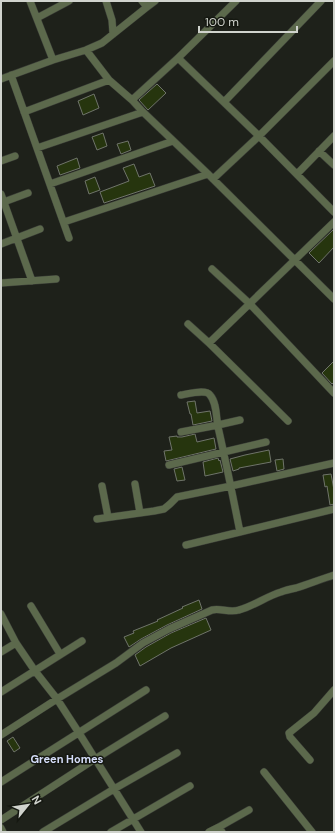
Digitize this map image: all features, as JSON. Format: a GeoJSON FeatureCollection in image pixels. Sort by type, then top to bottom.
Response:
{"type":"FeatureCollection","features":[{"type":"Feature","properties":{"kind":"street"},"geometry":{"type":"LineString","coordinates":[[30,1],[53,60]]}},
{"type":"Feature","properties":{"kind":"street"},"geometry":{"type":"LineString","coordinates":[[36,18],[69,1]]}},
{"type":"Feature","properties":{"kind":"street"},"geometry":{"type":"LineString","coordinates":[[106,1],[112,20],[113,34]]}},
{"type":"Feature","properties":{"kind":"street"},"geometry":{"type":"LineString","coordinates":[[142,1],[147,7]]}},
{"type":"Feature","properties":{"kind":"street"},"geometry":{"type":"LineString","coordinates":[[1,79],[86,50],[102,42],[155,1]]}},
{"type":"Feature","properties":{"kind":"street"},"geometry":{"type":"LineString","coordinates":[[132,100],[178,58],[236,1]]}},
{"type":"Feature","properties":{"kind":"street"},"geometry":{"type":"LineString","coordinates":[[224,102],[321,1]]}},
{"type":"Feature","properties":{"kind":"street"},"geometry":{"type":"LineString","coordinates":[[86,50],[109,80],[132,100],[334,299]]}},
{"type":"Feature","properties":{"kind":"street"},"geometry":{"type":"LineString","coordinates":[[178,58],[259,136],[334,212]]}},
{"type":"Feature","properties":{"kind":"street"},"geometry":{"type":"LineString","coordinates":[[64,222],[210,177],[259,136],[334,61]]}},
{"type":"Feature","properties":{"kind":"street"},"geometry":{"type":"LineString","coordinates":[[11,75],[69,238]]}},
{"type":"Feature","properties":{"kind":"street"},"geometry":{"type":"LineString","coordinates":[[24,112],[109,80]]}},
{"type":"Feature","properties":{"kind":"street"},"geometry":{"type":"LineString","coordinates":[[37,148],[143,112]]}},
{"type":"Feature","properties":{"kind":"street"},"geometry":{"type":"LineString","coordinates":[[297,174],[334,136]]}},
{"type":"Feature","properties":{"kind":"street"},"geometry":{"type":"LineString","coordinates":[[50,184],[173,141]]}},
{"type":"Feature","properties":{"kind":"street"},"geometry":{"type":"LineString","coordinates":[[319,151],[334,164]]}},
{"type":"Feature","properties":{"kind":"street"},"geometry":{"type":"LineString","coordinates":[[1,161],[15,156]]}},
{"type":"Feature","properties":{"kind":"street"},"geometry":{"type":"LineString","coordinates":[[1,194],[2,203],[17,238],[32,281]]}},
{"type":"Feature","properties":{"kind":"street"},"geometry":{"type":"LineString","coordinates":[[2,203],[28,194]]}},
{"type":"Feature","properties":{"kind":"street"},"geometry":{"type":"LineString","coordinates":[[209,343],[334,222]]}},
{"type":"Feature","properties":{"kind":"street"},"geometry":{"type":"LineString","coordinates":[[1,244],[40,230]]}},
{"type":"Feature","properties":{"kind":"street"},"geometry":{"type":"LineString","coordinates":[[212,268],[250,304],[334,393]]}},
{"type":"Feature","properties":{"kind":"street"},"geometry":{"type":"LineString","coordinates":[[1,283],[56,279]]}},
{"type":"Feature","properties":{"kind":"street"},"geometry":{"type":"LineString","coordinates":[[188,324],[288,421]]}},
{"type":"Feature","properties":{"kind":"street"},"geometry":{"type":"LineString","coordinates":[[181,395],[204,392],[210,394],[214,401],[240,532]]}},
{"type":"Feature","properties":{"kind":"street"},"geometry":{"type":"LineString","coordinates":[[181,432],[240,420]]}},
{"type":"Feature","properties":{"kind":"street"},"geometry":{"type":"LineString","coordinates":[[169,465],[266,442]]}},
{"type":"Feature","properties":{"kind":"street"},"geometry":{"type":"LineString","coordinates":[[96,519],[164,509],[177,497],[334,463]]}},
{"type":"Feature","properties":{"kind":"street"},"geometry":{"type":"LineString","coordinates":[[135,484],[140,513]]}},
{"type":"Feature","properties":{"kind":"street"},"geometry":{"type":"LineString","coordinates":[[102,486],[108,517]]}},
{"type":"Feature","properties":{"kind":"street"},"geometry":{"type":"LineString","coordinates":[[186,545],[334,509]]}},
{"type":"Feature","properties":{"kind":"street"},"geometry":{"type":"LineString","coordinates":[[1,735],[116,663],[143,643],[169,629],[212,610],[237,611],[281,592],[334,575]]}},
{"type":"Feature","properties":{"kind":"street"},"geometry":{"type":"LineString","coordinates":[[31,606],[60,654]]}},
{"type":"Feature","properties":{"kind":"street"},"geometry":{"type":"LineString","coordinates":[[1,614],[16,643],[79,732],[141,832]]}},
{"type":"Feature","properties":{"kind":"street"},"geometry":{"type":"LineString","coordinates":[[1,692],[82,641]]}},
{"type":"Feature","properties":{"kind":"street"},"geometry":{"type":"LineString","coordinates":[[1,652],[16,643]]}},
{"type":"Feature","properties":{"kind":"street"},"geometry":{"type":"LineString","coordinates":[[1,782],[146,690]]}},
{"type":"Feature","properties":{"kind":"street"},"geometry":{"type":"LineString","coordinates":[[310,760],[290,737],[289,733],[314,713],[334,690]]}},
{"type":"Feature","properties":{"kind":"street"},"geometry":{"type":"LineString","coordinates":[[1,820],[165,716]]}},
{"type":"Feature","properties":{"kind":"street"},"geometry":{"type":"LineString","coordinates":[[42,832],[178,753]]}},
{"type":"Feature","properties":{"kind":"street"},"geometry":{"type":"LineString","coordinates":[[264,772],[312,832]]}},
{"type":"Feature","properties":{"kind":"street"},"geometry":{"type":"LineString","coordinates":[[111,832],[190,786]]}},
{"type":"Feature","properties":{"kind":"street"},"geometry":{"type":"LineString","coordinates":[[209,832],[220,829],[249,810]]}},
{"type":"Feature","properties":{"kind":"street"},"geometry":{"type":"LineString","coordinates":[[1,828],[3,832]]}},
{"type":"Feature","properties":{"kind":"building"},"geometry":{"type":"Polygon","coordinates":[[[157,84],[166,93],[148,110],[139,100],[157,84]]]}},
{"type":"Feature","properties":{"kind":"building"},"geometry":{"type":"Polygon","coordinates":[[[94,94],[99,108],[83,115],[78,101],[94,94]]]}},
{"type":"Feature","properties":{"kind":"building"},"geometry":{"type":"Polygon","coordinates":[[[103,133],[107,146],[97,150],[92,137],[103,133]]]}},
{"type":"Feature","properties":{"kind":"building"},"geometry":{"type":"Polygon","coordinates":[[[128,141],[131,150],[121,154],[117,144],[128,141]]]}},
{"type":"Feature","properties":{"kind":"building"},"geometry":{"type":"Polygon","coordinates":[[[77,158],[80,168],[60,175],[57,166],[77,158]]]}},
{"type":"Feature","properties":{"kind":"building"},"geometry":{"type":"Polygon","coordinates":[[[134,164],[139,177],[150,173],[155,186],[104,203],[100,192],[129,181],[123,168],[134,164]]]}},
{"type":"Feature","properties":{"kind":"building"},"geometry":{"type":"Polygon","coordinates":[[[95,177],[100,190],[89,194],[85,181],[95,177]]]}},
{"type":"Feature","properties":{"kind":"building"},"geometry":{"type":"Polygon","coordinates":[[[334,229],[334,247],[319,263],[309,253],[334,229]]]}},
{"type":"Feature","properties":{"kind":"building"},"geometry":{"type":"Polygon","coordinates":[[[334,361],[334,382],[332,384],[322,373],[334,361]]]}},
{"type":"Feature","properties":{"kind":"building"},"geometry":{"type":"Polygon","coordinates":[[[195,401],[197,413],[210,411],[212,421],[193,425],[187,402],[195,401]]]}},
{"type":"Feature","properties":{"kind":"building"},"geometry":{"type":"Polygon","coordinates":[[[195,434],[197,442],[214,438],[216,449],[166,461],[164,451],[172,450],[169,437],[182,437],[195,434]]]}},
{"type":"Feature","properties":{"kind":"building"},"geometry":{"type":"Polygon","coordinates":[[[269,450],[271,462],[239,468],[233,471],[230,459],[269,450]]]}},
{"type":"Feature","properties":{"kind":"building"},"geometry":{"type":"Polygon","coordinates":[[[218,458],[219,461],[220,460],[223,472],[205,476],[203,462],[218,458]]]}},
{"type":"Feature","properties":{"kind":"building"},"geometry":{"type":"Polygon","coordinates":[[[283,459],[284,469],[277,471],[275,460],[283,459]]]}},
{"type":"Feature","properties":{"kind":"building"},"geometry":{"type":"Polygon","coordinates":[[[182,467],[185,480],[177,481],[174,469],[182,467]]]}},
{"type":"Feature","properties":{"kind":"building"},"geometry":{"type":"Polygon","coordinates":[[[331,474],[334,490],[334,504],[330,505],[327,486],[325,487],[323,475],[331,474]]]}},
{"type":"Feature","properties":{"kind":"building"},"geometry":{"type":"Polygon","coordinates":[[[199,600],[202,609],[167,625],[129,647],[124,637],[134,633],[133,631],[158,621],[157,620],[183,608],[182,607],[199,600]]]}},
{"type":"Feature","properties":{"kind":"building"},"geometry":{"type":"Polygon","coordinates":[[[206,618],[211,630],[171,648],[140,666],[135,655],[146,647],[171,633],[206,618]]]}},
{"type":"Feature","properties":{"kind":"building"},"geometry":{"type":"Polygon","coordinates":[[[13,737],[20,748],[14,752],[7,741],[13,737]]]}},
{"type":"Feature","properties":{"kind":"district","name":"Green Homes"},"geometry":{"type":"Point","coordinates":[67,759]}}]}
